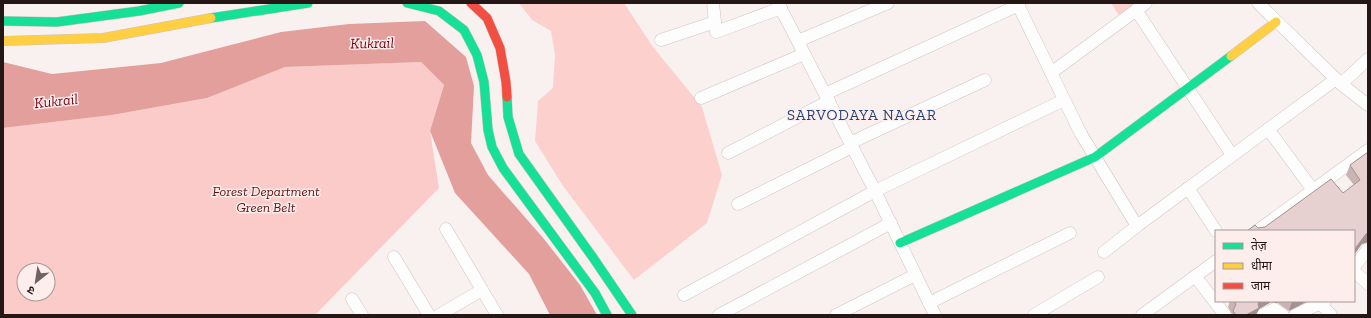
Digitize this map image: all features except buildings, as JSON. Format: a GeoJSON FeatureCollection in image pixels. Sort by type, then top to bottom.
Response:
{"type":"FeatureCollection","features":[{"type":"Feature","properties":{"kind":"street"},"geometry":{"type":"LineString","coordinates":[[3,21],[57,22],[139,11],[179,3]]}},
{"type":"Feature","properties":{"kind":"street"},"geometry":{"type":"LineString","coordinates":[[3,41],[103,38],[232,14],[308,3]]}},
{"type":"Feature","properties":{"kind":"street"},"geometry":{"type":"LineString","coordinates":[[407,3],[439,11],[464,30],[477,55],[484,82],[488,130],[492,147],[503,168],[595,293],[607,315]]}},
{"type":"Feature","properties":{"kind":"street"},"geometry":{"type":"LineString","coordinates":[[471,3],[487,18],[500,48],[506,82],[508,117],[519,154],[632,315]]}},
{"type":"Feature","properties":{"kind":"street"},"geometry":{"type":"LineString","coordinates":[[713,3],[716,32],[780,5],[875,191],[935,315]]}},
{"type":"Feature","properties":{"kind":"street"},"geometry":{"type":"LineString","coordinates":[[798,41],[888,3]]}},
{"type":"Feature","properties":{"kind":"street"},"geometry":{"type":"LineString","coordinates":[[1258,3],[1338,82],[1368,105]]}},
{"type":"Feature","properties":{"kind":"street"},"geometry":{"type":"LineString","coordinates":[[728,153],[827,98],[1018,4],[1081,134],[1136,226]]}},
{"type":"Feature","properties":{"kind":"street"},"geometry":{"type":"LineString","coordinates":[[1051,73],[1141,7],[1188,88],[1232,156]]}},
{"type":"Feature","properties":{"kind":"street"},"geometry":{"type":"LineString","coordinates":[[661,40],[715,22]]}},
{"type":"Feature","properties":{"kind":"street"},"geometry":{"type":"LineString","coordinates":[[900,243],[1095,157],[1276,22]]}},
{"type":"Feature","properties":{"kind":"street"},"geometry":{"type":"LineString","coordinates":[[701,98],[804,54]]}},
{"type":"Feature","properties":{"kind":"street"},"geometry":{"type":"LineString","coordinates":[[1104,252],[1136,226],[1268,129],[1338,82],[1368,59]]}},
{"type":"Feature","properties":{"kind":"street"},"geometry":{"type":"LineString","coordinates":[[738,204],[851,145],[985,80]]}},
{"type":"Feature","properties":{"kind":"street"},"geometry":{"type":"LineString","coordinates":[[684,294],[875,191],[1064,100]]}},
{"type":"Feature","properties":{"kind":"street"},"geometry":{"type":"LineString","coordinates":[[1268,129],[1313,190]]}},
{"type":"Feature","properties":{"kind":"street"},"geometry":{"type":"LineString","coordinates":[[1258,230],[1368,150]]}},
{"type":"Feature","properties":{"kind":"street"},"geometry":{"type":"LineString","coordinates":[[1188,188],[1215,230]]}},
{"type":"Feature","properties":{"kind":"street"},"geometry":{"type":"LineString","coordinates":[[719,315],[740,310],[891,224]]}},
{"type":"Feature","properties":{"kind":"street"},"geometry":{"type":"LineString","coordinates":[[446,229],[497,315]]}},
{"type":"Feature","properties":{"kind":"street"},"geometry":{"type":"LineString","coordinates":[[929,303],[1070,233]]}},
{"type":"Feature","properties":{"kind":"street"},"geometry":{"type":"LineString","coordinates":[[1355,266],[1368,249]]}},
{"type":"Feature","properties":{"kind":"street"},"geometry":{"type":"LineString","coordinates":[[394,257],[429,315]]}},
{"type":"Feature","properties":{"kind":"street"},"geometry":{"type":"LineString","coordinates":[[1142,315],[1215,262]]}},
{"type":"Feature","properties":{"kind":"street"},"geometry":{"type":"LineString","coordinates":[[1355,272],[1368,284]]}},
{"type":"Feature","properties":{"kind":"street"},"geometry":{"type":"LineString","coordinates":[[836,315],[915,275]]}},
{"type":"Feature","properties":{"kind":"street"},"geometry":{"type":"LineString","coordinates":[[1195,276],[1225,315]]}},
{"type":"Feature","properties":{"kind":"street"},"geometry":{"type":"LineString","coordinates":[[1034,315],[1098,277]]}},
{"type":"Feature","properties":{"kind":"street"},"geometry":{"type":"LineString","coordinates":[[439,315],[482,290]]}},
{"type":"Feature","properties":{"kind":"street"},"geometry":{"type":"LineString","coordinates":[[352,300],[362,315]]}},
{"type":"Feature","properties":{"kind":"street"},"geometry":{"type":"LineString","coordinates":[[1295,315],[1323,302],[1331,315]]}},
{"type":"Feature","properties":{"kind":"street"},"geometry":{"type":"LineString","coordinates":[[1262,315],[1274,309],[1283,315]]}},
{"type":"Feature","properties":{"kind":"shaded area"},"geometry":{"type":"Polygon","coordinates":[[[519,3],[624,3],[653,47],[702,107],[722,175],[707,223],[634,280],[563,186],[535,141],[538,101],[553,88],[555,55],[551,31],[532,20],[519,3]]]}},
{"type":"Feature","properties":{"kind":"shaded area"},"geometry":{"type":"Polygon","coordinates":[[[1111,3],[1146,3],[1122,20],[1111,3]]]}},
{"type":"Feature","properties":{"kind":"green space","name":"Forest Department Green Belt"},"geometry":{"type":"Polygon","coordinates":[[[421,62],[444,85],[430,131],[439,188],[315,315],[3,315],[3,128],[112,115],[207,98],[284,67],[421,62]]]}},
{"type":"Feature","properties":{"kind":"water","name":"Kukrail"},"geometry":{"type":"Polygon","coordinates":[[[425,21],[466,57],[474,86],[471,143],[488,175],[544,239],[580,285],[597,315],[550,315],[529,274],[455,193],[430,131],[444,85],[421,62],[285,67],[207,98],[112,115],[3,128],[3,62],[52,74],[161,63],[281,32],[349,24],[425,21]]]}},
{"type":"Feature","properties":{"kind":"traffic: fast"},"geometry":{"type":"LineString","coordinates":[[3,21],[57,22],[139,11],[179,3]]}},
{"type":"Feature","properties":{"kind":"traffic: fast"},"geometry":{"type":"LineString","coordinates":[[211,18],[308,3]]}},
{"type":"Feature","properties":{"kind":"traffic: fast"},"geometry":{"type":"LineString","coordinates":[[407,3],[439,11],[464,30],[477,55],[484,82],[488,130],[492,147],[503,168],[595,293],[607,315]]}},
{"type":"Feature","properties":{"kind":"traffic: fast"},"geometry":{"type":"LineString","coordinates":[[900,243],[1095,157],[1231,56]]}},
{"type":"Feature","properties":{"kind":"traffic: fast"},"geometry":{"type":"LineString","coordinates":[[507,97],[508,117],[519,154],[632,315]]}},
{"type":"Feature","properties":{"kind":"traffic: slow"},"geometry":{"type":"LineString","coordinates":[[3,41],[103,38],[211,18]]}},
{"type":"Feature","properties":{"kind":"traffic: slow"},"geometry":{"type":"LineString","coordinates":[[1231,56],[1276,22]]}},
{"type":"Feature","properties":{"kind":"traffic: jam"},"geometry":{"type":"LineString","coordinates":[[471,3],[487,18],[500,48],[507,97]]}},
{"type":"Feature","properties":{"kind":"district","name":"SARVODAYA NAGAR"},"geometry":{"type":"Point","coordinates":[862,115]}}]}
